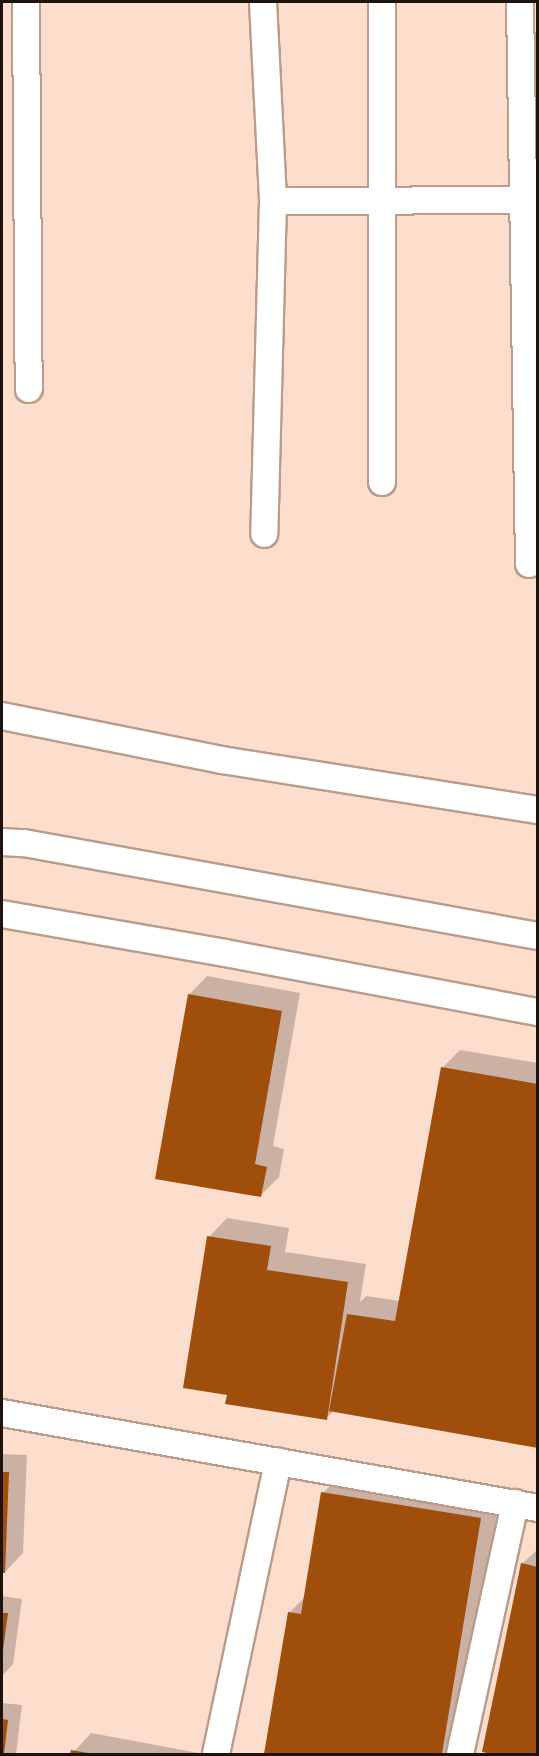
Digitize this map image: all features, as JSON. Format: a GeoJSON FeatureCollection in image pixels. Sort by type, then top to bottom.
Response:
{"type":"FeatureCollection","features":[{"type":"Feature","properties":{"kind":"street"},"geometry":{"type":"LineString","coordinates":[[26,2],[29,389]]}},
{"type":"Feature","properties":{"kind":"street"},"geometry":{"type":"LineString","coordinates":[[263,2],[273,201],[264,534]]}},
{"type":"Feature","properties":{"kind":"street"},"geometry":{"type":"LineString","coordinates":[[382,2],[382,482]]}},
{"type":"Feature","properties":{"kind":"street"},"geometry":{"type":"LineString","coordinates":[[520,2],[530,200],[532,408],[529,564]]}},
{"type":"Feature","properties":{"kind":"street"},"geometry":{"type":"LineString","coordinates":[[273,201],[530,200]]}},
{"type":"Feature","properties":{"kind":"street"},"geometry":{"type":"LineString","coordinates":[[2,716],[222,760],[537,810]]}},
{"type":"Feature","properties":{"kind":"street"},"geometry":{"type":"LineString","coordinates":[[2,842],[24,843],[537,936]]}},
{"type":"Feature","properties":{"kind":"street"},"geometry":{"type":"LineString","coordinates":[[2,914],[237,955],[537,1012]]}},
{"type":"Feature","properties":{"kind":"street"},"geometry":{"type":"LineString","coordinates":[[2,1413],[526,1506],[460,1755]]}},
{"type":"Feature","properties":{"kind":"street"},"geometry":{"type":"LineString","coordinates":[[216,1755],[278,1462]]}},
{"type":"Feature","properties":{"kind":"building"},"geometry":{"type":"Polygon","coordinates":[[[188,994],[282,1011],[255,1164],[267,1167],[261,1197],[155,1179],[188,994]]]}},
{"type":"Feature","properties":{"kind":"building"},"geometry":{"type":"Polygon","coordinates":[[[441,1067],[538,1084],[538,1448],[329,1411],[347,1314],[395,1321],[441,1067]]]}},
{"type":"Feature","properties":{"kind":"building"},"geometry":{"type":"Polygon","coordinates":[[[207,1236],[271,1246],[267,1270],[348,1282],[327,1420],[225,1404],[227,1395],[183,1388],[207,1236]]]}},
{"type":"Feature","properties":{"kind":"building"},"geometry":{"type":"Polygon","coordinates":[[[2,1472],[9,1472],[5,1573],[2,1573],[2,1472]]]}},
{"type":"Feature","properties":{"kind":"building"},"geometry":{"type":"Polygon","coordinates":[[[321,1492],[481,1518],[442,1754],[264,1754],[288,1612],[301,1614],[321,1492]]]}},
{"type":"Feature","properties":{"kind":"building"},"geometry":{"type":"Polygon","coordinates":[[[521,1563],[538,1567],[538,1754],[493,1754],[482,1752],[521,1563]]]}},
{"type":"Feature","properties":{"kind":"building"},"geometry":{"type":"Polygon","coordinates":[[[2,1613],[8,1613],[3,1650],[2,1650],[2,1613]]]}},
{"type":"Feature","properties":{"kind":"building"},"geometry":{"type":"Polygon","coordinates":[[[2,1719],[8,1720],[4,1754],[2,1754],[2,1719]]]}},
{"type":"Feature","properties":{"kind":"building"},"geometry":{"type":"Polygon","coordinates":[[[71,1750],[88,1753],[88,1754],[70,1754],[71,1750]]]}}]}
